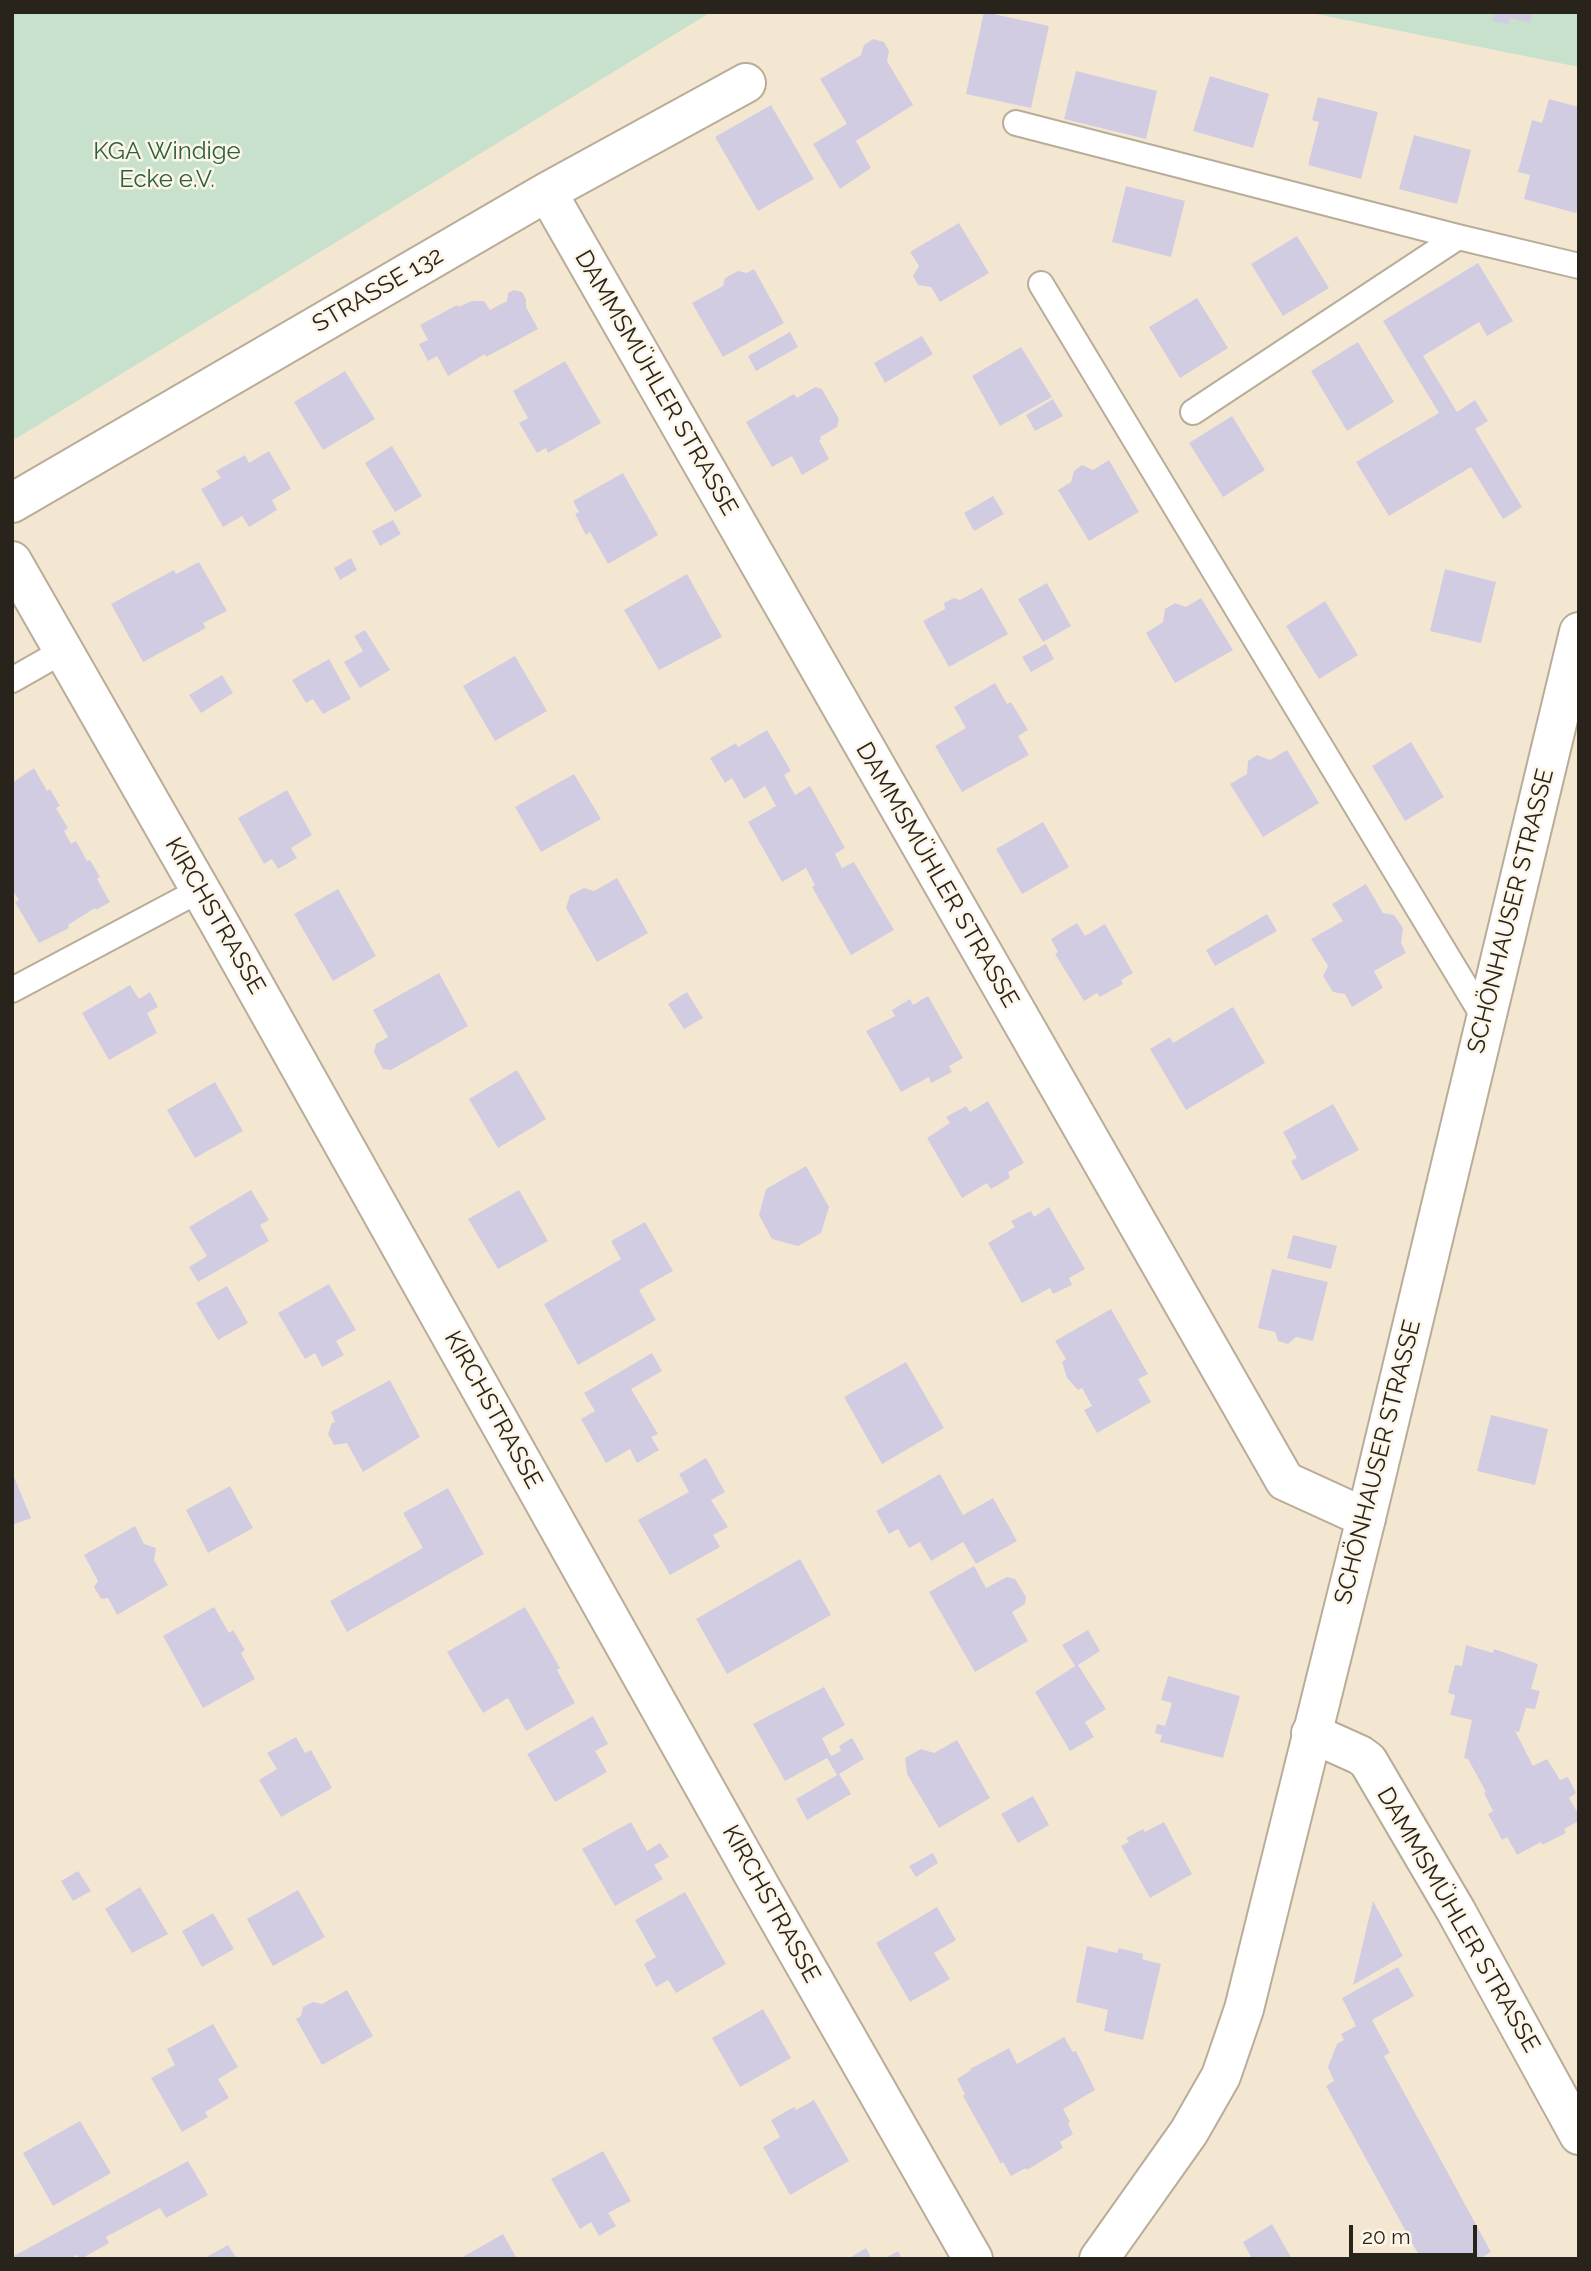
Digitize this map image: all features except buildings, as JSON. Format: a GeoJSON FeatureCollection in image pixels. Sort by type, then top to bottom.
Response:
{"type":"FeatureCollection","features":[{"type":"Feature","properties":{"kind":"street","name":"STRASSE 132"},"geometry":{"type":"LineString","coordinates":[[12,503],[547,192],[746,82]]}},
{"type":"Feature","properties":{"kind":"street","name":"DAMMSMÜHLER STRASSE"},"geometry":{"type":"LineString","coordinates":[[547,192],[1285,1481],[1366,1518]]}},
{"type":"Feature","properties":{"kind":"street","name":"KIRCHSTRASSE"},"geometry":{"type":"LineString","coordinates":[[12,561],[973,2259]]}},
{"type":"Feature","properties":{"kind":"street","name":"SCHÖNHAUSER STRASSE"},"geometry":{"type":"LineString","coordinates":[[1099,2259],[1189,2132],[1220,2076],[1244,2009],[1366,1518],[1485,1019],[1570,710],[1579,632]]}},
{"type":"Feature","properties":{"kind":"street","name":"DAMMSMÜHLER STRASSE"},"geometry":{"type":"LineString","coordinates":[[1311,1733],[1368,1761],[1456,1911],[1579,2135]]}},
{"type":"Feature","properties":{"kind":"lane"},"geometry":{"type":"LineString","coordinates":[[1016,122],[1579,266]]}},
{"type":"Feature","properties":{"kind":"lane"},"geometry":{"type":"LineString","coordinates":[[1193,412],[1458,237]]}},
{"type":"Feature","properties":{"kind":"lane"},"geometry":{"type":"LineString","coordinates":[[1041,284],[1485,1019]]}},
{"type":"Feature","properties":{"kind":"lane"},"geometry":{"type":"LineString","coordinates":[[12,680],[63,651]]}},
{"type":"Feature","properties":{"kind":"lane"},"geometry":{"type":"LineString","coordinates":[[12,990],[200,890]]}},
{"type":"Feature","properties":{"kind":"lane"},"geometry":{"type":"LineString","coordinates":[[12,968],[47,972]]}},
{"type":"Feature","properties":{"kind":"green space","name":"KGA Windige Ecke e.V."},"geometry":{"type":"Polygon","coordinates":[[[12,12],[711,12],[12,441],[12,12]]]}},
{"type":"Feature","properties":{"kind":"green space"},"geometry":{"type":"Polygon","coordinates":[[[1306,12],[1579,12],[1579,67],[1306,12]]]}}]}
